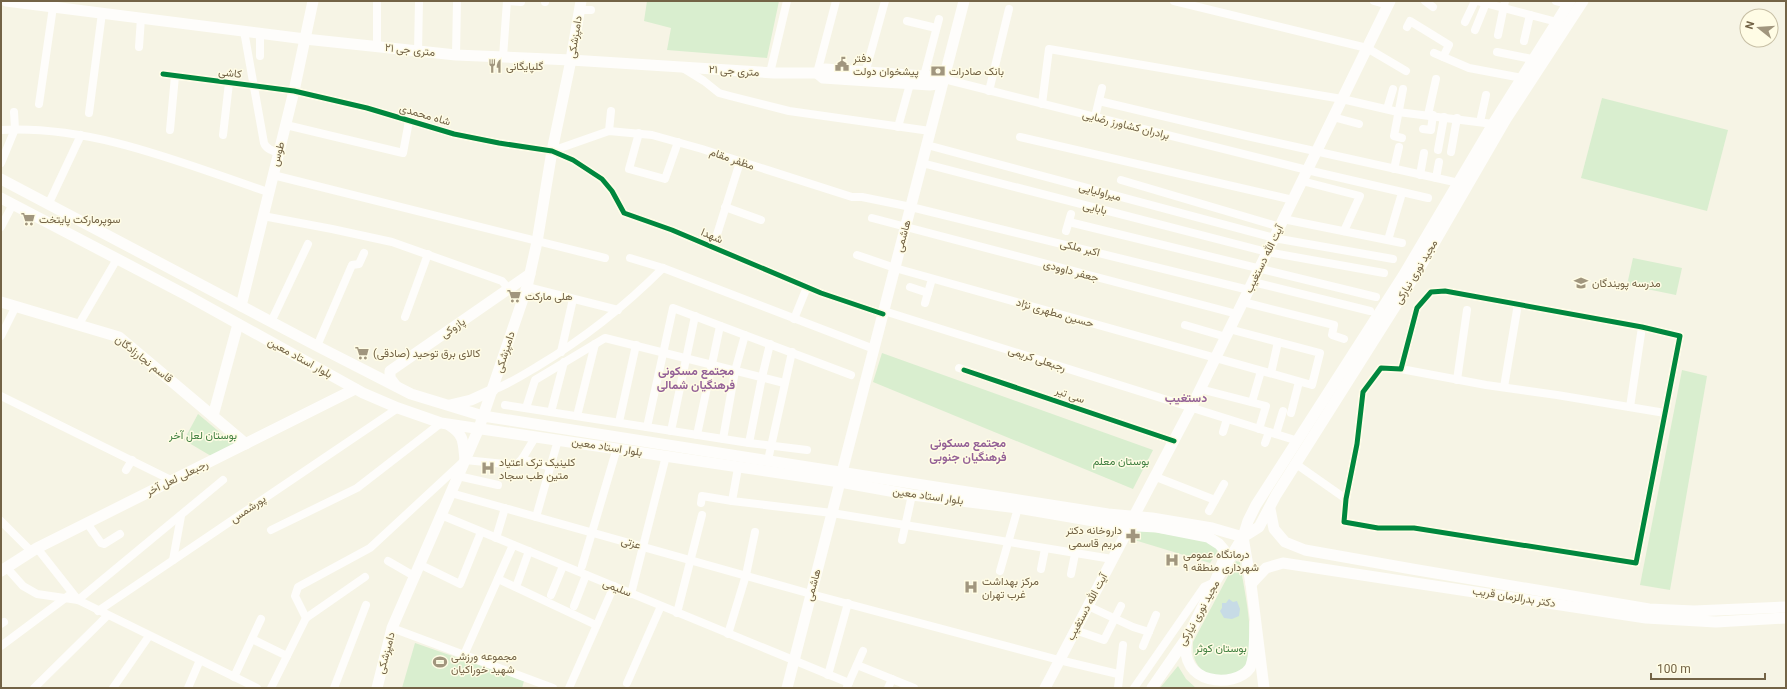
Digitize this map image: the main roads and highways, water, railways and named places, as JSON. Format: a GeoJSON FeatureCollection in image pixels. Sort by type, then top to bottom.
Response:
{"type":"FeatureCollection","features":[{"type":"Feature","properties":{"kind":"main road","name":"۲۱ متری جی"},"geometry":{"type":"LineString","coordinates":[[6,1],[418,52],[770,73],[817,73],[825,69],[910,84],[937,84],[944,79]]}},
{"type":"Feature","properties":{"kind":"main road","name":"طوس"},"geometry":{"type":"LineString","coordinates":[[241,306],[268,192],[286,125],[313,1]]}},
{"type":"Feature","properties":{"kind":"main road","name":"هاشمی"},"geometry":{"type":"LineString","coordinates":[[787,688],[964,1]]}},
{"type":"Feature","properties":{"kind":"main road","name":"مجید نوری نیارکی"},"geometry":{"type":"LineString","coordinates":[[1152,688],[1188,636],[1215,582],[1243,537],[1248,521],[1256,505],[1403,276],[1584,1]]}},
{"type":"Feature","properties":{"kind":"main road","name":"آیت الله دستغیب"},"geometry":{"type":"LineString","coordinates":[[1045,688],[1191,408],[1389,3]]}},
{"type":"Feature","properties":{"kind":"main road","name":"مجید نوری نیارکی"},"geometry":{"type":"LineString","coordinates":[[1243,537],[1259,527],[1296,464],[1422,264],[1493,124],[1522,78],[1532,59],[1569,3]]}},
{"type":"Feature","properties":{"kind":"main road","name":"دامپزشکی"},"geometry":{"type":"LineString","coordinates":[[377,688],[392,628],[479,428],[527,287],[537,242],[552,151],[584,7]]}},
{"type":"Feature","properties":{"kind":"main road","name":"۲۱ متری جی"},"geometry":{"type":"LineString","coordinates":[[864,76],[924,76],[944,79]]}},
{"type":"Feature","properties":{"kind":"main road","name":"بلوار استاد معین"},"geometry":{"type":"LineString","coordinates":[[1,179],[163,266],[197,282],[411,394],[447,406],[483,416],[768,460],[912,495],[1132,521],[1212,528],[1243,537]]}},
{"type":"Feature","properties":{"kind":"main road","name":"بلوار استاد معین"},"geometry":{"type":"LineString","coordinates":[[1,198],[188,296],[355,388],[398,408],[444,423],[617,448],[738,468],[841,477],[1108,514],[1157,527],[1208,537],[1214,540],[1225,551],[1215,582]]}},
{"type":"Feature","properties":{"kind":"main road"},"geometry":{"type":"LineString","coordinates":[[152,278],[164,278],[167,272],[163,266]]}},
{"type":"Feature","properties":{"kind":"main road","name":"پازوکی"},"geometry":{"type":"LineString","coordinates":[[396,386],[390,378],[390,371],[530,274]]}},
{"type":"Feature","properties":{"kind":"main road"},"geometry":{"type":"LineString","coordinates":[[188,296],[182,289],[183,282],[188,280],[197,282]]}},
{"type":"Feature","properties":{"kind":"main road","name":"قاسم نجارزادگان"},"geometry":{"type":"LineString","coordinates":[[1,302],[119,337],[246,444]]}},
{"type":"Feature","properties":{"kind":"main road"},"geometry":{"type":"LineString","coordinates":[[213,416],[238,324]]}},
{"type":"Feature","properties":{"kind":"main road","name":"رجبعلی لعل آخر"},"geometry":{"type":"LineString","coordinates":[[4,570],[34,550],[355,388]]}},
{"type":"Feature","properties":{"kind":"main road"},"geometry":{"type":"LineString","coordinates":[[447,406],[467,401],[493,390]]}},
{"type":"Feature","properties":{"kind":"main road"},"geometry":{"type":"LineString","coordinates":[[398,408],[413,409],[418,407],[419,401],[411,394]]}},
{"type":"Feature","properties":{"kind":"main road"},"geometry":{"type":"LineString","coordinates":[[444,423],[457,430],[462,436],[465,460]]}},
{"type":"Feature","properties":{"kind":"main road"},"geometry":{"type":"LineString","coordinates":[[558,440],[561,427]]}},
{"type":"Feature","properties":{"kind":"main road","name":"دکتر بدرالزمان قریب"},"geometry":{"type":"LineString","coordinates":[[1270,509],[1274,529],[1285,542],[1305,550],[1412,570],[1650,609],[1694,611],[1786,607]]}},
{"type":"Feature","properties":{"kind":"main road"},"geometry":{"type":"LineString","coordinates":[[1243,537],[1252,584],[1255,622],[1264,688]]}},
{"type":"Feature","properties":{"kind":"main road"},"geometry":{"type":"LineString","coordinates":[[1303,565],[1303,555],[1305,550]]}},
{"type":"Feature","properties":{"kind":"main road","name":"دکتر بدرالزمان قریب"},"geometry":{"type":"LineString","coordinates":[[1252,584],[1266,568],[1283,563],[1646,618],[1716,622],[1786,618]]}},
{"type":"Feature","properties":{"kind":"main road"},"geometry":{"type":"LineString","coordinates":[[1188,636],[1185,650],[1186,659],[1191,671],[1203,682],[1216,686],[1231,686],[1238,684],[1245,677],[1250,668],[1253,655],[1255,622]]}},
{"type":"Feature","properties":{"kind":"water"},"geometry":{"type":"Polygon","coordinates":[[[1229,599],[1233,602],[1237,601],[1240,609],[1239,616],[1232,619],[1224,618],[1220,611],[1222,608],[1222,603],[1226,603],[1229,599]]]}},
{"type":"Feature","properties":{"kind":"place","name":"دفتر پیشخوان دولت"},"geometry":{"type":"Point","coordinates":[842,64]}},
{"type":"Feature","properties":{"kind":"place","name":"گلپایگانی"},"geometry":{"type":"Point","coordinates":[495,66]}},
{"type":"Feature","properties":{"kind":"place","name":"بانک صادرات"},"geometry":{"type":"Point","coordinates":[938,71]}},
{"type":"Feature","properties":{"kind":"place","name":"سوپرمارکت پایتخت"},"geometry":{"type":"Point","coordinates":[28,219]}},
{"type":"Feature","properties":{"kind":"place","name":"مدرسه پویندگان"},"geometry":{"type":"Point","coordinates":[1581,283]}},
{"type":"Feature","properties":{"kind":"place","name":"هلی مارکت"},"geometry":{"type":"Point","coordinates":[514,296]}},
{"type":"Feature","properties":{"kind":"place","name":"کالای برق توحید (صادقی)"},"geometry":{"type":"Point","coordinates":[362,353]}},
{"type":"Feature","properties":{"kind":"place","name":"کلینیک ترک اعتیاد متین طب سجاد"},"geometry":{"type":"Point","coordinates":[488,468]}},
{"type":"Feature","properties":{"kind":"place","name":"داروخانه دکتر مریم قاسمی"},"geometry":{"type":"Point","coordinates":[1133,536]}},
{"type":"Feature","properties":{"kind":"place","name":"درمانگاه عمومی شهرداری منطقه ۹"},"geometry":{"type":"Point","coordinates":[1172,560]}},
{"type":"Feature","properties":{"kind":"place","name":"مرکز بهداشت غرب تهران"},"geometry":{"type":"Point","coordinates":[971,587]}},
{"type":"Feature","properties":{"kind":"place","name":"مجموعه ورزشی شهید خوراکیان"},"geometry":{"type":"Point","coordinates":[440,662]}},
{"type":"Feature","properties":{"kind":"district","name":"مجتمع مسکونی فرهنگیان شمالی"},"geometry":{"type":"Point","coordinates":[696,378]}},
{"type":"Feature","properties":{"kind":"district","name":"دستغیب"},"geometry":{"type":"Point","coordinates":[1186,398]}},
{"type":"Feature","properties":{"kind":"district","name":"مجتمع مسکونی فرهنگیان جنوبی"},"geometry":{"type":"Point","coordinates":[968,450]}},
{"type":"Feature","properties":{"kind":"park label","name":"بوستان لعل آخر"},"geometry":{"type":"Point","coordinates":[203,435]}},
{"type":"Feature","properties":{"kind":"park label","name":"بوستان معلم"},"geometry":{"type":"Point","coordinates":[1121,461]}},
{"type":"Feature","properties":{"kind":"park label","name":"بوستان کوثر"},"geometry":{"type":"Point","coordinates":[1221,648]}}]}
